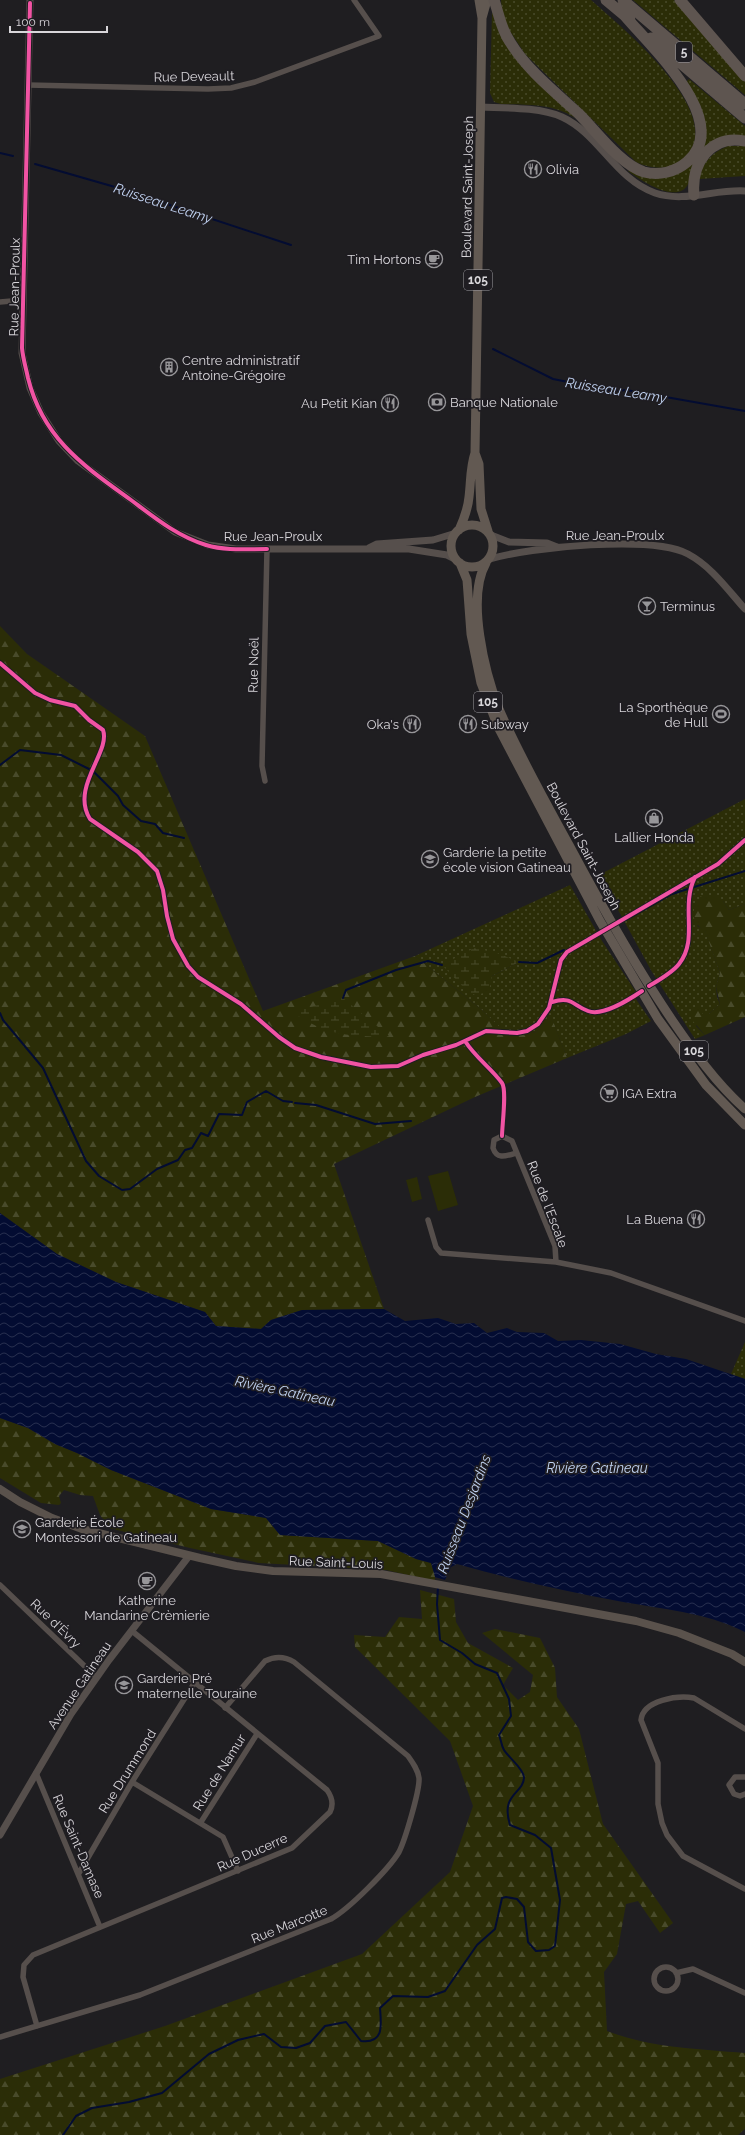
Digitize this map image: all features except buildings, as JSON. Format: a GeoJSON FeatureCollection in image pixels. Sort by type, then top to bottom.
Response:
{"type":"FeatureCollection","features":[{"type":"Feature","properties":{"kind":"highway"},"geometry":{"type":"LineString","coordinates":[[494,0],[504,32],[521,57],[624,159],[633,166],[646,172],[659,174],[672,171],[689,160],[698,147],[701,133],[698,114],[682,83],[625,16]]}},
{"type":"Feature","properties":{"kind":"highway","name":"5"},"geometry":{"type":"LineString","coordinates":[[606,0],[745,118]]}},
{"type":"Feature","properties":{"kind":"highway","name":"5"},"geometry":{"type":"LineString","coordinates":[[623,0],[745,104]]}},
{"type":"Feature","properties":{"kind":"highway"},"geometry":{"type":"LineString","coordinates":[[680,0],[745,76]]}},
{"type":"Feature","properties":{"kind":"highway"},"geometry":{"type":"LineString","coordinates":[[694,195],[695,172],[704,154],[724,142],[745,141]]}},
{"type":"Feature","properties":{"kind":"main road","name":"Boulevard Saint-Joseph"},"geometry":{"type":"LineString","coordinates":[[457,531],[466,512],[469,497],[471,465],[475,453],[482,18],[479,0]]}},
{"type":"Feature","properties":{"kind":"main road","name":"Boulevard Saint-Joseph"},"geometry":{"type":"LineString","coordinates":[[482,18],[488,0]]}},
{"type":"Feature","properties":{"kind":"main road","name":"Boulevard Saint-Joseph"},"geometry":{"type":"LineString","coordinates":[[475,453],[479,464],[481,509],[490,533]]}},
{"type":"Feature","properties":{"kind":"main road"},"geometry":{"type":"LineString","coordinates":[[457,531],[470,525],[477,525],[490,533]]}},
{"type":"Feature","properties":{"kind":"main road","name":"105"},"geometry":{"type":"LineString","coordinates":[[457,531],[451,544],[458,561]]}},
{"type":"Feature","properties":{"kind":"main road","name":"105"},"geometry":{"type":"LineString","coordinates":[[488,561],[494,549],[490,533]]}},
{"type":"Feature","properties":{"kind":"main road","name":"Boulevard Saint-Joseph"},"geometry":{"type":"LineString","coordinates":[[458,561],[467,580],[471,634],[482,684],[498,727],[600,921],[658,1019],[706,1085],[745,1124]]}},
{"type":"Feature","properties":{"kind":"main road"},"geometry":{"type":"LineString","coordinates":[[458,561],[473,568],[488,561]]}},
{"type":"Feature","properties":{"kind":"main road","name":"Boulevard Saint-Joseph"},"geometry":{"type":"LineString","coordinates":[[488,561],[480,575],[478,589],[479,625],[487,666],[499,709],[571,850],[634,962],[700,1060],[719,1083],[745,1109]]}},
{"type":"Feature","properties":{"kind":"main road","name":"Rue Saint-Louis"},"geometry":{"type":"LineString","coordinates":[[0,1489],[20,1502],[52,1518],[82,1529],[189,1556],[259,1570],[288,1572],[371,1573],[424,1582],[452,1589],[636,1621],[679,1633],[732,1654],[745,1662]]}},
{"type":"Feature","properties":{"kind":"street","name":"Rue Deveault"},"geometry":{"type":"LineString","coordinates":[[28,85],[208,90],[242,86],[379,36],[354,0]]}},
{"type":"Feature","properties":{"kind":"street","name":"Rue Jean-Proulx"},"geometry":{"type":"LineString","coordinates":[[30,1],[22,353],[30,388],[45,420],[68,452],[156,519],[183,536],[217,547],[266,549],[368,548],[421,550],[447,555],[458,561]]}},
{"type":"Feature","properties":{"kind":"street"},"geometry":{"type":"LineString","coordinates":[[481,107],[542,112],[562,117],[579,128],[621,172],[642,187],[665,195],[694,195],[745,191]]}},
{"type":"Feature","properties":{"kind":"street"},"geometry":{"type":"LineString","coordinates":[[0,302],[23,300]]}},
{"type":"Feature","properties":{"kind":"street","name":"Rue Jean-Proulx"},"geometry":{"type":"LineString","coordinates":[[368,548],[377,544],[432,540],[457,531]]}},
{"type":"Feature","properties":{"kind":"street","name":"Rue Jean-Proulx"},"geometry":{"type":"LineString","coordinates":[[490,533],[509,542],[547,543],[558,547]]}},
{"type":"Feature","properties":{"kind":"street","name":"Rue Jean-Proulx"},"geometry":{"type":"LineString","coordinates":[[488,561],[518,552],[558,547],[652,545],[680,550],[705,565],[745,609]]}},
{"type":"Feature","properties":{"kind":"street","name":"Rue Noël"},"geometry":{"type":"LineString","coordinates":[[265,782],[262,766],[266,549]]}},
{"type":"Feature","properties":{"kind":"street","name":"Rue de l'Escale"},"geometry":{"type":"LineString","coordinates":[[516,1154],[502,1157],[498,1156],[493,1148],[494,1140],[502,1136],[506,1137],[512,1142],[555,1246],[556,1262]]}},
{"type":"Feature","properties":{"kind":"street"},"geometry":{"type":"LineString","coordinates":[[428,1220],[436,1247],[441,1254],[556,1262],[629,1278],[745,1321]]}},
{"type":"Feature","properties":{"kind":"street","name":"Avenue Gatineau"},"geometry":{"type":"LineString","coordinates":[[0,1835],[71,1714],[96,1677],[189,1556]]}},
{"type":"Feature","properties":{"kind":"street","name":"Rue d'Évry"},"geometry":{"type":"LineString","coordinates":[[0,1585],[96,1677]]}},
{"type":"Feature","properties":{"kind":"street","name":"Rue Ducerre"},"geometry":{"type":"LineString","coordinates":[[37,2026],[23,1977],[24,1965],[33,1955],[296,1845],[330,1812],[332,1808],[332,1798],[327,1790],[256,1734],[132,1631]]}},
{"type":"Feature","properties":{"kind":"street","name":"Rue Marcotte"},"geometry":{"type":"LineString","coordinates":[[0,2037],[140,1995],[331,1918],[343,1911],[392,1862],[400,1851],[419,1783],[413,1762],[294,1662],[279,1657],[265,1661],[225,1708]]}},
{"type":"Feature","properties":{"kind":"street","name":"Rue Drummond"},"geometry":{"type":"LineString","coordinates":[[79,1873],[132,1782],[195,1682]]}},
{"type":"Feature","properties":{"kind":"street"},"geometry":{"type":"LineString","coordinates":[[745,1729],[694,1698],[686,1696],[675,1696],[645,1710],[641,1720],[658,1763],[658,1804],[667,1835],[683,1856],[745,1889]]}},
{"type":"Feature","properties":{"kind":"street","name":"Rue de Namur"},"geometry":{"type":"LineString","coordinates":[[201,1822],[256,1734]]}},
{"type":"Feature","properties":{"kind":"street","name":"Rue Saint-Damase"},"geometry":{"type":"LineString","coordinates":[[36,1774],[79,1873],[100,1927]]}},
{"type":"Feature","properties":{"kind":"street"},"geometry":{"type":"LineString","coordinates":[[745,1777],[735,1777],[730,1785],[734,1794],[740,1796],[745,1794]]}},
{"type":"Feature","properties":{"kind":"street"},"geometry":{"type":"LineString","coordinates":[[132,1782],[201,1822],[225,1840],[238,1870]]}},
{"type":"Feature","properties":{"kind":"street"},"geometry":{"type":"LineString","coordinates":[[676,1973],[677,1981],[673,1988],[662,1990],[655,1985],[655,1974],[660,1969],[667,1967],[676,1973],[693,1970],[745,1993]]}},
{"type":"Feature","properties":{"kind":"green space"},"geometry":{"type":"Polygon","coordinates":[[[501,0],[591,0],[625,30],[667,74],[684,98],[694,121],[694,142],[682,160],[677,164],[659,168],[636,162],[525,54],[508,28],[502,11],[501,0]]]}},
{"type":"Feature","properties":{"kind":"green space"},"geometry":{"type":"Polygon","coordinates":[[[633,0],[674,0],[745,81],[745,95],[633,0]]]}},
{"type":"Feature","properties":{"kind":"green space"},"geometry":{"type":"Polygon","coordinates":[[[492,12],[497,24],[575,118],[567,113],[549,107],[501,104],[494,102],[490,93],[492,12]]]}},
{"type":"Feature","properties":{"kind":"green space"},"geometry":{"type":"Polygon","coordinates":[[[689,79],[745,126],[745,137],[724,138],[684,189],[677,192],[669,192],[650,185],[628,171],[631,169],[657,178],[702,147],[686,82],[689,79]]]}},
{"type":"Feature","properties":{"kind":"green space"},"geometry":{"type":"Polygon","coordinates":[[[728,146],[745,146],[745,176],[699,179],[700,173],[709,158],[728,146]]]}},
{"type":"Feature","properties":{"kind":"green space"},"geometry":{"type":"Polygon","coordinates":[[[0,626],[27,654],[145,736],[263,1011],[415,956],[482,1010],[510,1037],[536,1032],[551,1016],[567,1058],[475,1097],[334,1164],[384,1309],[302,1310],[271,1320],[261,1329],[216,1326],[205,1312],[116,1282],[57,1254],[0,1213],[0,626]]]}},
{"type":"Feature","properties":{"kind":"green space"},"geometry":{"type":"Polygon","coordinates":[[[745,799],[745,904],[729,910],[723,901],[697,926],[705,930],[720,973],[716,987],[717,997],[720,1004],[709,1014],[703,1014],[696,1026],[705,1035],[695,1039],[652,972],[599,875],[745,799]]]}},
{"type":"Feature","properties":{"kind":"green space"},"geometry":{"type":"Polygon","coordinates":[[[570,885],[602,941],[636,992],[633,995],[651,1021],[626,1034],[567,1058],[551,1017],[536,1032],[510,1038],[482,1010],[415,956],[570,885]],[[460,957],[443,965],[492,976],[519,962],[460,957]]]}},
{"type":"Feature","properties":{"kind":"green space"},"geometry":{"type":"Polygon","coordinates":[[[712,895],[723,901],[729,910],[745,904],[745,1017],[705,1035],[691,1019],[693,1010],[698,1008],[703,1014],[709,1014],[720,1004],[716,987],[720,973],[705,931],[697,924],[694,910],[701,896],[712,895]]]}},
{"type":"Feature","properties":{"kind":"green space"},"geometry":{"type":"Polygon","coordinates":[[[474,948],[497,953],[519,962],[492,976],[489,992],[475,995],[467,991],[442,965],[474,948]]]}},
{"type":"Feature","properties":{"kind":"green space"},"geometry":{"type":"Polygon","coordinates":[[[343,998],[389,1036],[359,1036],[337,1033],[326,1030],[304,1020],[292,1012],[343,998]]]}},
{"type":"Feature","properties":{"kind":"green space"},"geometry":{"type":"Polygon","coordinates":[[[448,1171],[458,1205],[438,1211],[428,1176],[448,1171]]]}},
{"type":"Feature","properties":{"kind":"green space"},"geometry":{"type":"Polygon","coordinates":[[[417,1177],[422,1199],[412,1202],[406,1180],[417,1177]]]}},
{"type":"Feature","properties":{"kind":"green space"},"geometry":{"type":"Polygon","coordinates":[[[745,1342],[745,1379],[731,1374],[745,1342]]]}},
{"type":"Feature","properties":{"kind":"green space"},"geometry":{"type":"Polygon","coordinates":[[[0,1418],[28,1428],[55,1444],[111,1470],[211,1509],[266,1518],[280,1535],[378,1541],[416,1559],[431,1563],[435,1573],[435,1581],[386,1570],[259,1563],[190,1548],[109,1528],[100,1515],[93,1496],[80,1495],[64,1490],[59,1496],[61,1503],[59,1505],[41,1503],[0,1478],[0,1418]]]}},
{"type":"Feature","properties":{"kind":"green space"},"geometry":{"type":"Polygon","coordinates":[[[420,1590],[454,1599],[456,1622],[468,1643],[513,1668],[503,1685],[518,1700],[530,1692],[533,1675],[482,1633],[495,1629],[540,1638],[555,1668],[557,1697],[579,1729],[603,1824],[673,1923],[660,1933],[638,1901],[626,1904],[617,1954],[604,1972],[607,2031],[641,2041],[675,2047],[745,2053],[745,2129],[738,2135],[0,2135],[0,2079],[165,2026],[362,1954],[450,1872],[473,1806],[450,1741],[355,1647],[354,1635],[385,1637],[399,1617],[422,1619],[420,1590]]]}},
{"type":"Feature","properties":{"kind":"water","name":"Rivière Gatineau"},"geometry":{"type":"Polygon","coordinates":[[[0,1213],[57,1254],[116,1282],[205,1312],[216,1326],[261,1329],[271,1320],[302,1310],[384,1309],[405,1321],[438,1318],[456,1324],[474,1323],[487,1333],[507,1328],[517,1332],[544,1333],[558,1341],[581,1340],[620,1344],[656,1354],[686,1359],[745,1379],[745,1632],[730,1625],[699,1616],[557,1589],[457,1564],[451,1567],[445,1580],[435,1577],[431,1563],[416,1559],[378,1541],[280,1535],[266,1518],[211,1509],[111,1470],[55,1444],[28,1428],[0,1418],[0,1213]]]}},
{"type":"Feature","properties":{"kind":"waterway","name":"Ruisseau Leamy"},"geometry":{"type":"LineString","coordinates":[[0,153],[13,156]]}},
{"type":"Feature","properties":{"kind":"waterway","name":"Ruisseau Leamy"},"geometry":{"type":"LineString","coordinates":[[35,164],[115,187],[291,245]]}},
{"type":"Feature","properties":{"kind":"waterway","name":"Ruisseau Leamy"},"geometry":{"type":"LineString","coordinates":[[493,349],[553,379],[614,391],[626,390],[745,411]]}},
{"type":"Feature","properties":{"kind":"waterway"},"geometry":{"type":"LineString","coordinates":[[0,765],[20,750],[61,755],[89,769]]}},
{"type":"Feature","properties":{"kind":"waterway"},"geometry":{"type":"LineString","coordinates":[[94,772],[118,796],[123,805],[141,821],[155,824],[163,833],[184,838]]}},
{"type":"Feature","properties":{"kind":"waterway"},"geometry":{"type":"LineString","coordinates":[[626,920],[672,894],[745,871]]}},
{"type":"Feature","properties":{"kind":"waterway"},"geometry":{"type":"LineString","coordinates":[[519,962],[537,963],[564,950]]}},
{"type":"Feature","properties":{"kind":"waterway"},"geometry":{"type":"LineString","coordinates":[[343,998],[346,990],[396,970],[428,961],[442,965]]}},
{"type":"Feature","properties":{"kind":"waterway"},"geometry":{"type":"LineString","coordinates":[[0,1013],[3,1020],[43,1068],[86,1161],[99,1176],[122,1190],[130,1189],[157,1169],[178,1160],[185,1150],[192,1148],[201,1133],[208,1136],[219,1114],[242,1115],[247,1102],[266,1091],[283,1101],[292,1102]]}},
{"type":"Feature","properties":{"kind":"waterway"},"geometry":{"type":"LineString","coordinates":[[295,1103],[316,1105],[375,1124],[411,1121]]}},
{"type":"Feature","properties":{"kind":"waterway","name":"Ruisseau Desjardins"},"geometry":{"type":"LineString","coordinates":[[63,2135],[76,2116],[92,2108],[129,2102],[162,2093],[209,2054],[238,2040],[264,2034],[281,2047],[296,2048],[310,2043],[325,2026],[346,2022],[361,2041],[369,2041],[374,2039],[380,2032],[380,2008],[393,1996],[428,1997],[445,1991],[477,1945],[495,1929],[502,1898],[506,1897],[517,1899],[524,1907],[528,1942],[536,1951],[549,1950],[555,1946],[560,1900],[551,1848],[535,1835],[510,1825],[508,1806],[513,1795],[523,1783],[524,1777],[521,1770],[504,1750],[499,1735],[511,1716],[509,1699],[497,1673],[475,1664],[462,1653],[440,1640],[437,1604],[438,1587]]}},
{"type":"Feature","properties":{"kind":"cycle path"},"geometry":{"type":"LineString","coordinates":[[30,3],[22,348],[28,378],[35,399],[44,418],[55,434],[82,463],[176,532],[195,541],[214,547],[267,549]]}},
{"type":"Feature","properties":{"kind":"cycle path"},"geometry":{"type":"LineString","coordinates":[[0,663],[35,693],[50,700],[75,706],[89,720],[103,730],[104,739],[102,749],[87,783],[85,807],[90,819],[138,852],[157,871],[163,890],[167,916],[173,939],[188,966],[198,977],[241,1004],[279,1037],[295,1048],[321,1057],[371,1067],[398,1066],[423,1055],[456,1045],[486,1031],[517,1033],[527,1031],[538,1024],[549,1008],[561,960],[567,952],[718,864],[745,840]]}},
{"type":"Feature","properties":{"kind":"cycle path"},"geometry":{"type":"LineString","coordinates":[[649,986],[673,970],[685,954],[689,933],[689,900],[695,877]]}},
{"type":"Feature","properties":{"kind":"cycle path"},"geometry":{"type":"LineString","coordinates":[[552,1002],[564,1000],[572,1002],[588,1011],[601,1012],[616,1006],[642,991]]}},
{"type":"Feature","properties":{"kind":"cycle path"},"geometry":{"type":"LineString","coordinates":[[465,1041],[473,1052],[502,1083],[504,1093],[502,1136]]}},
{"type":"Feature","properties":{"kind":"place","name":"Olivia"},"geometry":{"type":"Point","coordinates":[533,169]}},
{"type":"Feature","properties":{"kind":"place","name":"Tim Hortons"},"geometry":{"type":"Point","coordinates":[434,259]}},
{"type":"Feature","properties":{"kind":"place","name":"Centre administratif Antoine-Grégoire"},"geometry":{"type":"Point","coordinates":[169,367]}},
{"type":"Feature","properties":{"kind":"place","name":"Banque Nationale"},"geometry":{"type":"Point","coordinates":[437,402]}},
{"type":"Feature","properties":{"kind":"place","name":"Au Petit Kian"},"geometry":{"type":"Point","coordinates":[390,403]}},
{"type":"Feature","properties":{"kind":"place","name":"Terminus"},"geometry":{"type":"Point","coordinates":[647,606]}},
{"type":"Feature","properties":{"kind":"place","name":"La Sporthèque de Hull"},"geometry":{"type":"Point","coordinates":[721,714]}},
{"type":"Feature","properties":{"kind":"place","name":"Oka's"},"geometry":{"type":"Point","coordinates":[412,724]}},
{"type":"Feature","properties":{"kind":"place","name":"Subway"},"geometry":{"type":"Point","coordinates":[468,724]}},
{"type":"Feature","properties":{"kind":"place","name":"Lallier Honda"},"geometry":{"type":"Point","coordinates":[654,818]}},
{"type":"Feature","properties":{"kind":"place","name":"Garderie la petite école vision Gatineau"},"geometry":{"type":"Point","coordinates":[430,859]}},
{"type":"Feature","properties":{"kind":"place","name":"IGA Extra"},"geometry":{"type":"Point","coordinates":[609,1093]}},
{"type":"Feature","properties":{"kind":"place","name":"La Buena"},"geometry":{"type":"Point","coordinates":[696,1219]}},
{"type":"Feature","properties":{"kind":"place","name":"Garderie École Montessori de Gatineau"},"geometry":{"type":"Point","coordinates":[22,1529]}},
{"type":"Feature","properties":{"kind":"place","name":"Katherine Mandarine Crèmierie"},"geometry":{"type":"Point","coordinates":[147,1581]}},
{"type":"Feature","properties":{"kind":"place","name":"Garderie Pré maternelle Touraine"},"geometry":{"type":"Point","coordinates":[124,1685]}}]}
